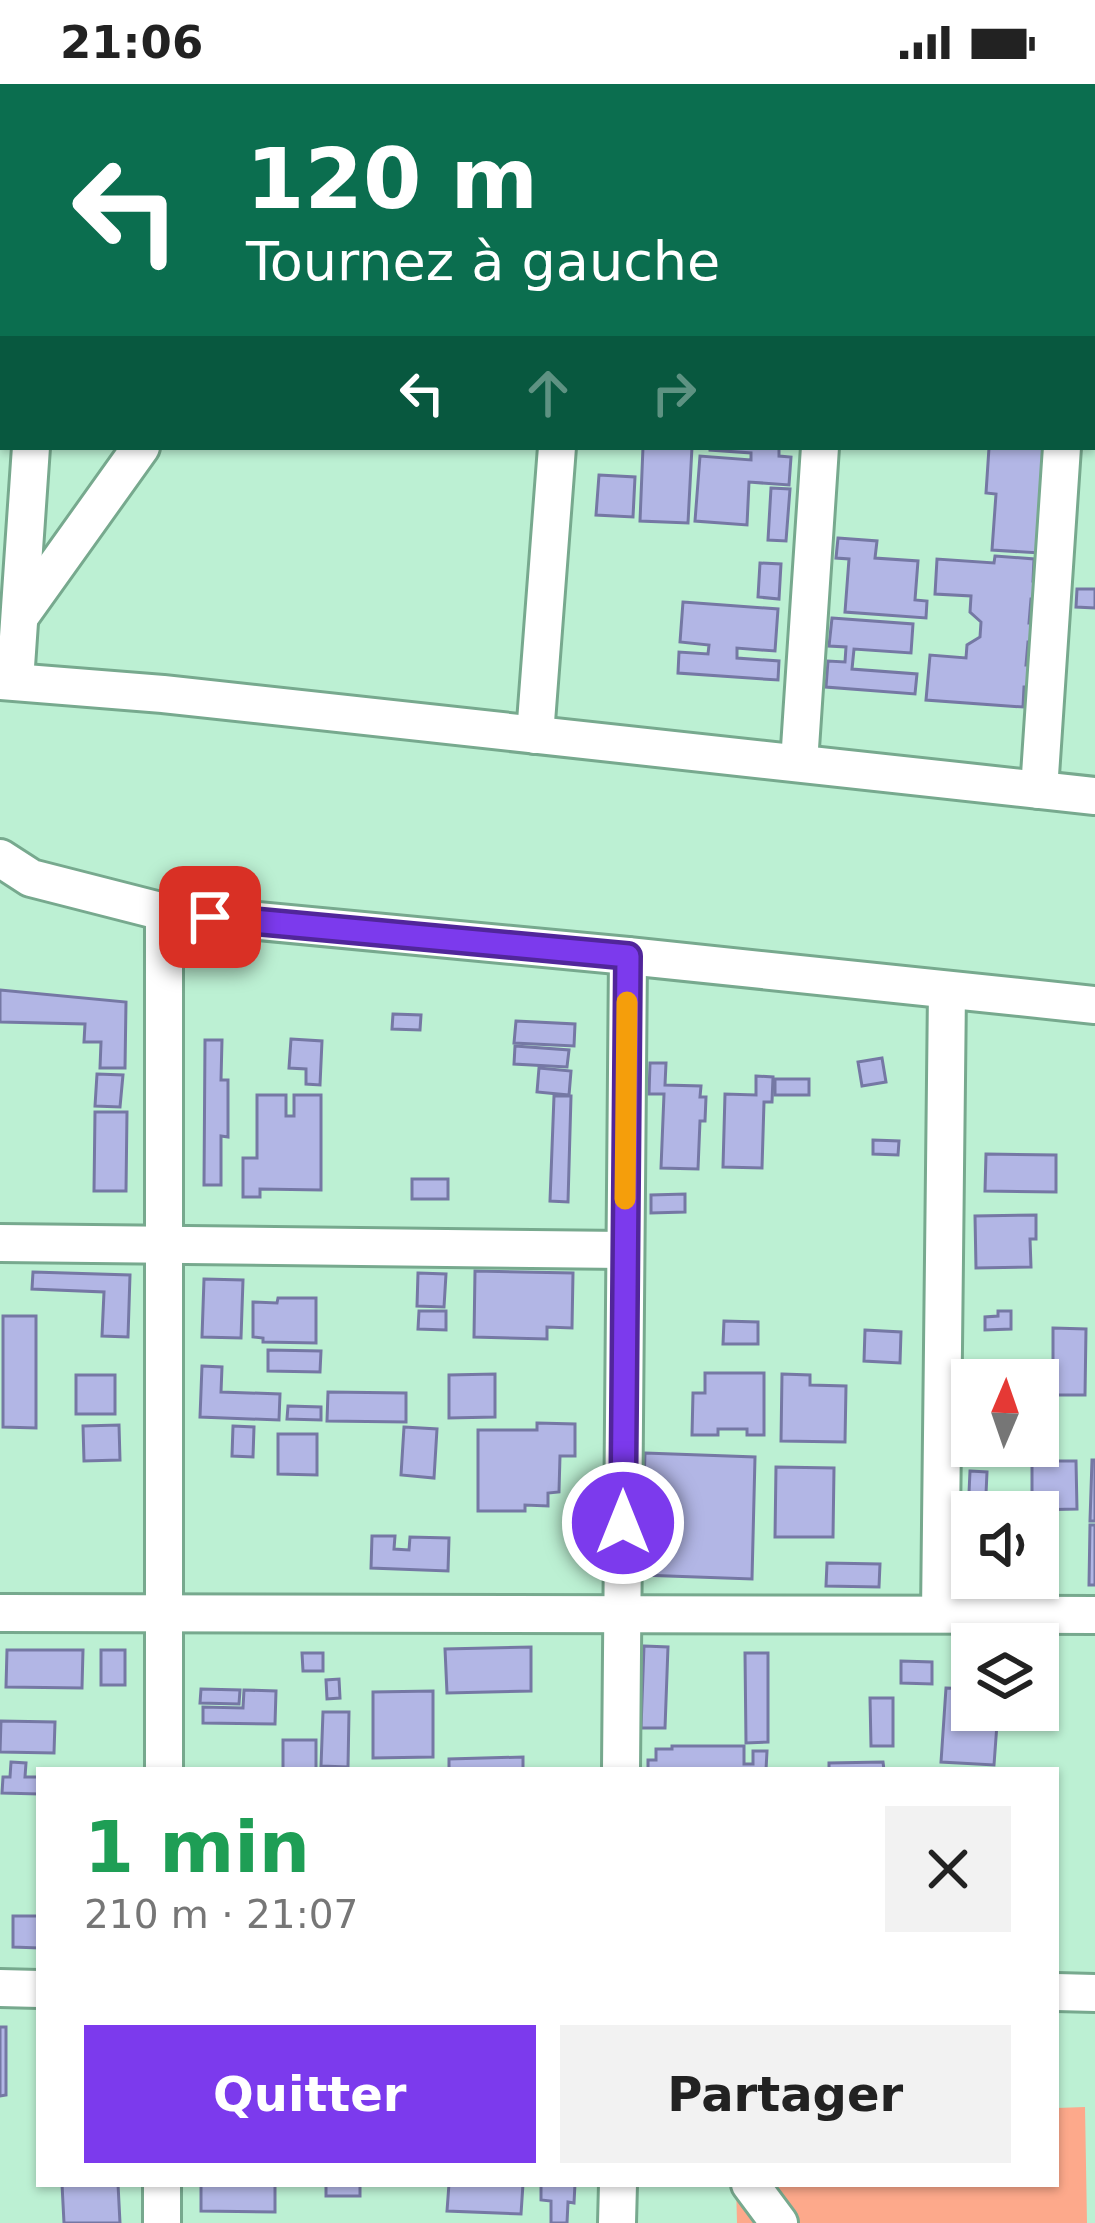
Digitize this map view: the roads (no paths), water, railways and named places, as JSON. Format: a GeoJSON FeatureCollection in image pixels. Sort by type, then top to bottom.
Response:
{"type":"FeatureCollection","features":[{"type":"Feature","properties":{"kind":"street"},"geometry":{"type":"LineString","coordinates":[[31,450],[19,618],[7,681],[1095,796]]}},
{"type":"Feature","properties":{"kind":"street"},"geometry":{"type":"LineString","coordinates":[[19,618],[138,450]]}},
{"type":"Feature","properties":{"kind":"street"},"geometry":{"type":"LineString","coordinates":[[535,734],[557,450]]}},
{"type":"Feature","properties":{"kind":"street"},"geometry":{"type":"LineString","coordinates":[[800,764],[820,450]]}},
{"type":"Feature","properties":{"kind":"street"},"geometry":{"type":"LineString","coordinates":[[1039,790],[1062,450]]}},
{"type":"Feature","properties":{"kind":"street"},"geometry":{"type":"LineString","coordinates":[[0,858],[31,878],[164,913],[1095,1005]]}},
{"type":"Feature","properties":{"kind":"street"},"geometry":{"type":"LineString","coordinates":[[164,913],[164,1767]]}},
{"type":"Feature","properties":{"kind":"street"},"geometry":{"type":"LineString","coordinates":[[621,1767],[628,956]]}},
{"type":"Feature","properties":{"kind":"street"},"geometry":{"type":"LineString","coordinates":[[940,1614],[947,991]]}},
{"type":"Feature","properties":{"kind":"street"},"geometry":{"type":"LineString","coordinates":[[0,1243],[625,1250]]}},
{"type":"Feature","properties":{"kind":"street"},"geometry":{"type":"LineString","coordinates":[[0,1613],[1095,1615]]}},
{"type":"Feature","properties":{"kind":"street"},"geometry":{"type":"LineString","coordinates":[[0,1988],[36,1989]]}},
{"type":"Feature","properties":{"kind":"street"},"geometry":{"type":"LineString","coordinates":[[1059,1993],[1095,1993]]}},
{"type":"Feature","properties":{"kind":"street"},"geometry":{"type":"LineString","coordinates":[[162,2187],[162,2223]]}},
{"type":"Feature","properties":{"kind":"street"},"geometry":{"type":"LineString","coordinates":[[617,2223],[618,2187]]}},
{"type":"Feature","properties":{"kind":"street"},"geometry":{"type":"LineString","coordinates":[[752,2187],[779,2223]]}}]}
